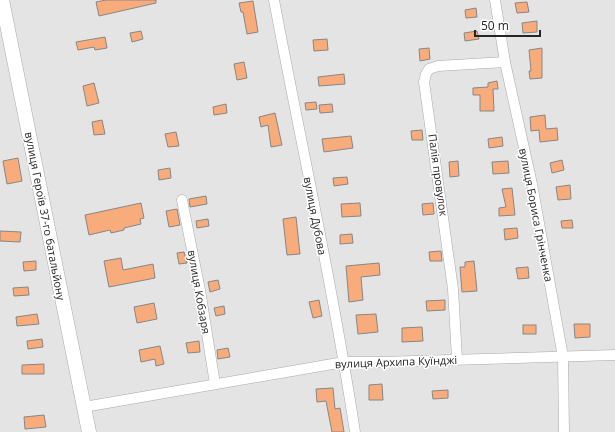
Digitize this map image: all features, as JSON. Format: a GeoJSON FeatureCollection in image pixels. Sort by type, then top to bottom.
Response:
{"type":"FeatureCollection","features":[{"type":"Feature","properties":{"kind":"street","name":"вулиця Героїв 37-го батальйону"},"geometry":{"type":"LineString","coordinates":[[2,0],[90,432]]}},
{"type":"Feature","properties":{"kind":"street","name":"вулиця Дубова"},"geometry":{"type":"LineString","coordinates":[[274,0],[344,362],[355,432]]}},
{"type":"Feature","properties":{"kind":"street","name":"вулиця Бориса Грінченка"},"geometry":{"type":"LineString","coordinates":[[495,0],[505,62],[532,184],[564,357],[564,432]]}},
{"type":"Feature","properties":{"kind":"street","name":"Палія провулок"},"geometry":{"type":"LineString","coordinates":[[457,359],[453,289],[424,82],[425,76],[431,68],[438,66],[505,62]]}},
{"type":"Feature","properties":{"kind":"street","name":"вулиця Кобзаря"},"geometry":{"type":"LineString","coordinates":[[182,200],[215,384]]}},
{"type":"Feature","properties":{"kind":"street","name":"вулиця Архипа Куїнджі"},"geometry":{"type":"LineString","coordinates":[[84,407],[344,362],[615,356]]}},
{"type":"Feature","properties":{"kind":"building"},"geometry":{"type":"Polygon","coordinates":[[[106,0],[156,0],[156,3],[99,16],[96,2],[106,0]]]}},
{"type":"Feature","properties":{"kind":"building"},"geometry":{"type":"Polygon","coordinates":[[[253,1],[258,32],[247,34],[243,12],[241,12],[239,3],[253,1]]]}},
{"type":"Feature","properties":{"kind":"building"},"geometry":{"type":"Polygon","coordinates":[[[527,2],[529,12],[517,13],[515,3],[527,2]]]}},
{"type":"Feature","properties":{"kind":"building"},"geometry":{"type":"Polygon","coordinates":[[[476,8],[477,17],[466,18],[465,10],[476,8]]]}},
{"type":"Feature","properties":{"kind":"building"},"geometry":{"type":"Polygon","coordinates":[[[537,21],[537,32],[523,33],[522,23],[537,21]]]}},
{"type":"Feature","properties":{"kind":"building"},"geometry":{"type":"Polygon","coordinates":[[[141,31],[143,39],[132,42],[130,33],[141,31]]]}},
{"type":"Feature","properties":{"kind":"building"},"geometry":{"type":"Polygon","coordinates":[[[477,31],[479,39],[465,41],[464,33],[477,31]]]}},
{"type":"Feature","properties":{"kind":"building"},"geometry":{"type":"Polygon","coordinates":[[[105,37],[107,48],[95,50],[94,47],[78,50],[76,42],[105,37]]]}},
{"type":"Feature","properties":{"kind":"building"},"geometry":{"type":"Polygon","coordinates":[[[327,39],[328,50],[314,51],[313,40],[327,39]]]}},
{"type":"Feature","properties":{"kind":"building"},"geometry":{"type":"Polygon","coordinates":[[[429,48],[430,59],[420,61],[419,49],[429,48]]]}},
{"type":"Feature","properties":{"kind":"building"},"geometry":{"type":"Polygon","coordinates":[[[542,48],[542,78],[530,79],[529,71],[531,71],[529,50],[542,48]]]}},
{"type":"Feature","properties":{"kind":"building"},"geometry":{"type":"Polygon","coordinates":[[[244,62],[247,78],[237,80],[234,64],[244,62]]]}},
{"type":"Feature","properties":{"kind":"building"},"geometry":{"type":"Polygon","coordinates":[[[344,74],[345,84],[319,86],[318,77],[344,74]]]}},
{"type":"Feature","properties":{"kind":"building"},"geometry":{"type":"Polygon","coordinates":[[[497,81],[498,89],[493,89],[494,111],[480,111],[480,95],[473,95],[473,88],[488,87],[488,83],[497,81]]]}},
{"type":"Feature","properties":{"kind":"building"},"geometry":{"type":"Polygon","coordinates":[[[94,83],[99,103],[87,106],[83,86],[94,83]]]}},
{"type":"Feature","properties":{"kind":"building"},"geometry":{"type":"Polygon","coordinates":[[[316,102],[317,109],[306,110],[305,103],[316,102]]]}},
{"type":"Feature","properties":{"kind":"building"},"geometry":{"type":"Polygon","coordinates":[[[226,104],[227,113],[214,115],[213,107],[226,104]]]}},
{"type":"Feature","properties":{"kind":"building"},"geometry":{"type":"Polygon","coordinates":[[[332,104],[333,112],[320,113],[319,105],[332,104]]]}},
{"type":"Feature","properties":{"kind":"building"},"geometry":{"type":"Polygon","coordinates":[[[275,113],[282,145],[271,147],[268,125],[261,127],[259,117],[275,113]]]}},
{"type":"Feature","properties":{"kind":"building"},"geometry":{"type":"Polygon","coordinates":[[[545,115],[546,129],[557,128],[558,140],[540,142],[539,130],[531,131],[530,117],[545,115]]]}},
{"type":"Feature","properties":{"kind":"building"},"geometry":{"type":"Polygon","coordinates":[[[102,120],[105,134],[94,135],[92,122],[102,120]]]}},
{"type":"Feature","properties":{"kind":"building"},"geometry":{"type":"Polygon","coordinates":[[[422,130],[423,140],[412,140],[411,131],[422,130]]]}},
{"type":"Feature","properties":{"kind":"building"},"geometry":{"type":"Polygon","coordinates":[[[176,132],[179,146],[168,147],[165,134],[176,132]]]}},
{"type":"Feature","properties":{"kind":"building"},"geometry":{"type":"Polygon","coordinates":[[[351,136],[353,148],[324,152],[322,139],[351,136]]]}},
{"type":"Feature","properties":{"kind":"building"},"geometry":{"type":"Polygon","coordinates":[[[502,137],[503,146],[489,148],[488,139],[502,137]]]}},
{"type":"Feature","properties":{"kind":"building"},"geometry":{"type":"Polygon","coordinates":[[[18,158],[22,181],[7,184],[3,161],[18,158]]]}},
{"type":"Feature","properties":{"kind":"building"},"geometry":{"type":"Polygon","coordinates":[[[562,160],[564,170],[552,173],[550,163],[562,160]]]}},
{"type":"Feature","properties":{"kind":"building"},"geometry":{"type":"Polygon","coordinates":[[[458,161],[459,176],[450,177],[449,162],[458,161]]]}},
{"type":"Feature","properties":{"kind":"building"},"geometry":{"type":"Polygon","coordinates":[[[508,161],[509,173],[493,174],[492,162],[508,161]]]}},
{"type":"Feature","properties":{"kind":"building"},"geometry":{"type":"Polygon","coordinates":[[[170,168],[171,178],[159,180],[158,170],[170,168]]]}},
{"type":"Feature","properties":{"kind":"building"},"geometry":{"type":"Polygon","coordinates":[[[347,177],[348,184],[334,186],[333,178],[347,177]]]}},
{"type":"Feature","properties":{"kind":"building"},"geometry":{"type":"Polygon","coordinates":[[[570,185],[571,199],[558,200],[556,187],[570,185]]]}},
{"type":"Feature","properties":{"kind":"building"},"geometry":{"type":"Polygon","coordinates":[[[512,188],[515,215],[499,216],[499,208],[506,207],[502,189],[512,188]]]}},
{"type":"Feature","properties":{"kind":"building"},"geometry":{"type":"Polygon","coordinates":[[[206,196],[207,204],[190,207],[189,199],[206,196]]]}},
{"type":"Feature","properties":{"kind":"building"},"geometry":{"type":"Polygon","coordinates":[[[141,203],[144,218],[140,219],[141,224],[111,233],[110,230],[89,235],[85,215],[141,203]]]}},
{"type":"Feature","properties":{"kind":"building"},"geometry":{"type":"Polygon","coordinates":[[[360,203],[361,216],[342,217],[341,204],[360,203]]]}},
{"type":"Feature","properties":{"kind":"building"},"geometry":{"type":"Polygon","coordinates":[[[433,203],[434,214],[423,215],[422,204],[433,203]]]}},
{"type":"Feature","properties":{"kind":"building"},"geometry":{"type":"Polygon","coordinates":[[[177,209],[180,225],[169,227],[166,211],[177,209]]]}},
{"type":"Feature","properties":{"kind":"building"},"geometry":{"type":"Polygon","coordinates":[[[296,217],[300,254],[287,255],[283,219],[296,217]]]}},
{"type":"Feature","properties":{"kind":"building"},"geometry":{"type":"Polygon","coordinates":[[[208,219],[209,226],[197,228],[196,221],[208,219]]]}},
{"type":"Feature","properties":{"kind":"building"},"geometry":{"type":"Polygon","coordinates":[[[572,220],[573,228],[562,228],[561,221],[572,220]]]}},
{"type":"Feature","properties":{"kind":"building"},"geometry":{"type":"Polygon","coordinates":[[[517,228],[518,238],[505,240],[504,229],[517,228]]]}},
{"type":"Feature","properties":{"kind":"building"},"geometry":{"type":"Polygon","coordinates":[[[0,231],[21,232],[20,242],[0,241],[0,231]]]}},
{"type":"Feature","properties":{"kind":"building"},"geometry":{"type":"Polygon","coordinates":[[[352,234],[353,243],[340,244],[340,235],[352,234]]]}},
{"type":"Feature","properties":{"kind":"building"},"geometry":{"type":"Polygon","coordinates":[[[441,251],[442,261],[430,261],[429,252],[441,251]]]}},
{"type":"Feature","properties":{"kind":"building"},"geometry":{"type":"Polygon","coordinates":[[[184,252],[187,263],[179,264],[177,253],[184,252]]]}},
{"type":"Feature","properties":{"kind":"building"},"geometry":{"type":"Polygon","coordinates":[[[121,258],[123,270],[153,264],[155,278],[109,287],[104,261],[121,258]]]}},
{"type":"Feature","properties":{"kind":"building"},"geometry":{"type":"Polygon","coordinates":[[[36,261],[36,270],[24,271],[23,262],[36,261]]]}},
{"type":"Feature","properties":{"kind":"building"},"geometry":{"type":"Polygon","coordinates":[[[474,261],[477,291],[462,292],[460,267],[465,267],[465,262],[474,261]]]}},
{"type":"Feature","properties":{"kind":"building"},"geometry":{"type":"Polygon","coordinates":[[[379,263],[380,275],[361,277],[363,300],[349,302],[346,266],[379,263]]]}},
{"type":"Feature","properties":{"kind":"building"},"geometry":{"type":"Polygon","coordinates":[[[528,267],[529,278],[518,279],[516,268],[528,267]]]}},
{"type":"Feature","properties":{"kind":"building"},"geometry":{"type":"Polygon","coordinates":[[[218,280],[220,289],[210,292],[208,282],[218,280]]]}},
{"type":"Feature","properties":{"kind":"building"},"geometry":{"type":"Polygon","coordinates":[[[28,287],[29,295],[14,296],[13,288],[28,287]]]}},
{"type":"Feature","properties":{"kind":"building"},"geometry":{"type":"Polygon","coordinates":[[[319,300],[322,316],[313,318],[309,302],[319,300]]]}},
{"type":"Feature","properties":{"kind":"building"},"geometry":{"type":"Polygon","coordinates":[[[445,300],[445,310],[427,311],[426,301],[445,300]]]}},
{"type":"Feature","properties":{"kind":"building"},"geometry":{"type":"Polygon","coordinates":[[[154,303],[157,319],[137,323],[134,307],[154,303]]]}},
{"type":"Feature","properties":{"kind":"building"},"geometry":{"type":"Polygon","coordinates":[[[224,306],[225,314],[216,316],[214,308],[224,306]]]}},
{"type":"Feature","properties":{"kind":"building"},"geometry":{"type":"Polygon","coordinates":[[[37,314],[39,324],[17,326],[16,317],[37,314]]]}},
{"type":"Feature","properties":{"kind":"building"},"geometry":{"type":"Polygon","coordinates":[[[376,314],[378,332],[358,334],[356,315],[376,314]]]}},
{"type":"Feature","properties":{"kind":"building"},"geometry":{"type":"Polygon","coordinates":[[[574,324],[590,324],[590,337],[575,338],[574,324]]]}},
{"type":"Feature","properties":{"kind":"building"},"geometry":{"type":"Polygon","coordinates":[[[523,325],[536,325],[536,334],[523,334],[523,325]]]}},
{"type":"Feature","properties":{"kind":"building"},"geometry":{"type":"Polygon","coordinates":[[[422,327],[423,341],[402,342],[402,328],[422,327]]]}},
{"type":"Feature","properties":{"kind":"building"},"geometry":{"type":"Polygon","coordinates":[[[42,339],[43,347],[28,349],[27,341],[42,339]]]}},
{"type":"Feature","properties":{"kind":"building"},"geometry":{"type":"Polygon","coordinates":[[[199,341],[200,352],[188,353],[186,343],[199,341]]]}},
{"type":"Feature","properties":{"kind":"building"},"geometry":{"type":"Polygon","coordinates":[[[160,346],[164,364],[156,366],[155,359],[141,362],[139,350],[160,346]]]}},
{"type":"Feature","properties":{"kind":"building"},"geometry":{"type":"Polygon","coordinates":[[[228,348],[230,357],[218,359],[217,350],[228,348]]]}},
{"type":"Feature","properties":{"kind":"building"},"geometry":{"type":"Polygon","coordinates":[[[44,364],[44,374],[22,374],[22,365],[44,364]]]}},
{"type":"Feature","properties":{"kind":"building"},"geometry":{"type":"Polygon","coordinates":[[[382,384],[383,400],[369,400],[369,385],[382,384]]]}},
{"type":"Feature","properties":{"kind":"building"},"geometry":{"type":"Polygon","coordinates":[[[333,388],[335,409],[340,408],[344,432],[332,432],[326,401],[317,402],[316,389],[333,388]]]}},
{"type":"Feature","properties":{"kind":"building"},"geometry":{"type":"Polygon","coordinates":[[[448,390],[448,398],[433,399],[432,391],[448,390]]]}},
{"type":"Feature","properties":{"kind":"building"},"geometry":{"type":"Polygon","coordinates":[[[44,415],[46,427],[25,429],[24,417],[44,415]]]}}]}
